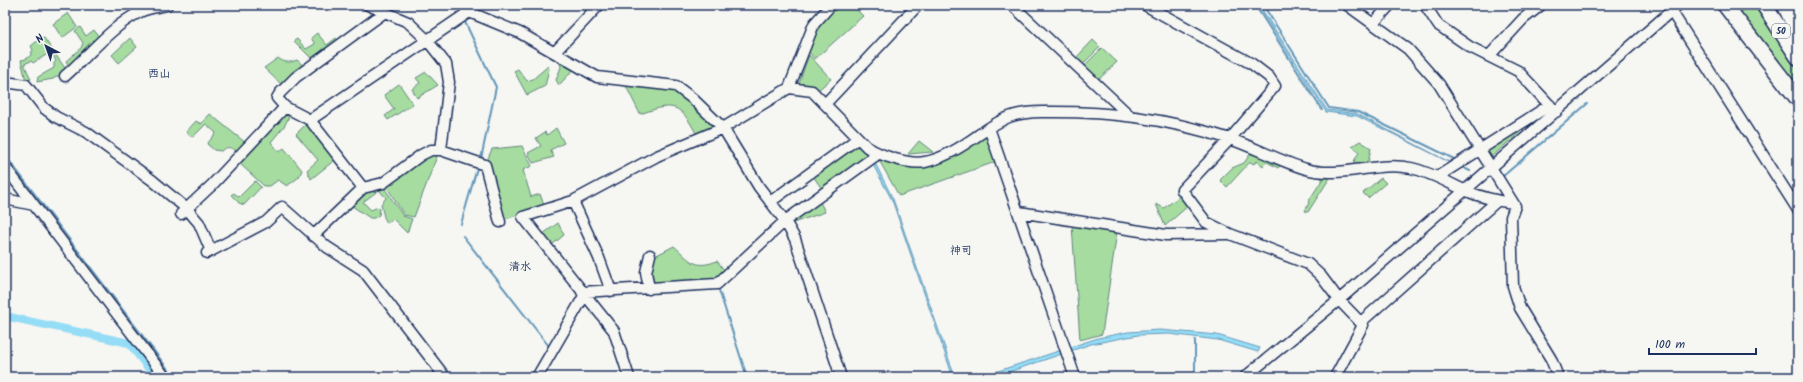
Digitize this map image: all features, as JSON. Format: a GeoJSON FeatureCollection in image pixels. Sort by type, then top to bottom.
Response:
{"type":"FeatureCollection","features":[{"type":"Feature","properties":{"kind":"highway"},"geometry":{"type":"LineString","coordinates":[[1725,5],[1798,99]]}},
{"type":"Feature","properties":{"kind":"highway","name":"50"},"geometry":{"type":"LineString","coordinates":[[1764,5],[1798,57]]}},
{"type":"Feature","properties":{"kind":"highway"},"geometry":{"type":"LineString","coordinates":[[1785,5],[1798,33]]}},
{"type":"Feature","properties":{"kind":"street"},"geometry":{"type":"LineString","coordinates":[[65,76],[118,26],[141,8],[167,5]]}},
{"type":"Feature","properties":{"kind":"street"},"geometry":{"type":"LineString","coordinates":[[368,5],[408,22],[427,40],[446,64],[449,82],[441,150]]}},
{"type":"Feature","properties":{"kind":"street"},"geometry":{"type":"LineString","coordinates":[[555,52],[598,5]]}},
{"type":"Feature","properties":{"kind":"street"},"geometry":{"type":"LineString","coordinates":[[630,377],[614,331],[523,217],[573,201],[657,156],[723,128],[789,88],[814,24],[831,5]]}},
{"type":"Feature","properties":{"kind":"street"},"geometry":{"type":"LineString","coordinates":[[826,104],[918,5]]}},
{"type":"Feature","properties":{"kind":"street"},"geometry":{"type":"LineString","coordinates":[[1012,5],[1129,115]]}},
{"type":"Feature","properties":{"kind":"street"},"geometry":{"type":"LineString","coordinates":[[1145,5],[1252,64],[1269,77],[1275,86],[1230,139],[1182,190],[1206,222],[1230,234],[1308,264],[1321,276],[1339,300],[1361,322],[1363,325],[1335,377]]}},
{"type":"Feature","properties":{"kind":"street"},"geometry":{"type":"LineString","coordinates":[[1347,5],[1408,49],[1439,84],[1515,206],[1512,217],[1513,286],[1520,308],[1551,359],[1558,377]]}},
{"type":"Feature","properties":{"kind":"street"},"geometry":{"type":"LineString","coordinates":[[1373,24],[1390,5]]}},
{"type":"Feature","properties":{"kind":"street"},"geometry":{"type":"LineString","coordinates":[[1425,5],[1438,25],[1470,47],[1518,71],[1553,108]]}},
{"type":"Feature","properties":{"kind":"street"},"geometry":{"type":"LineString","coordinates":[[1489,56],[1523,19],[1541,5]]}},
{"type":"Feature","properties":{"kind":"street"},"geometry":{"type":"LineString","coordinates":[[1245,377],[1339,300],[1492,167],[1553,108],[1673,7],[1798,210]]}},
{"type":"Feature","properties":{"kind":"street"},"geometry":{"type":"LineString","coordinates":[[310,120],[427,40],[466,8],[520,32],[597,77],[676,86],[723,128],[759,187],[785,221],[796,239],[841,377]]}},
{"type":"Feature","properties":{"kind":"street"},"geometry":{"type":"LineString","coordinates":[[362,188],[310,120],[285,108],[277,98],[285,87],[296,77],[385,12]]}},
{"type":"Feature","properties":{"kind":"street"},"geometry":{"type":"LineString","coordinates":[[5,82],[26,85],[44,108],[56,117],[86,132],[152,180],[184,211],[199,223],[209,252],[266,222],[282,207],[327,248],[363,270],[445,377]]}},
{"type":"Feature","properties":{"kind":"street"},"geometry":{"type":"LineString","coordinates":[[789,88],[812,92],[826,104],[857,138],[878,154],[904,160],[924,162],[941,157],[1007,118],[1026,112],[1088,112],[1129,115],[1173,123],[1230,139],[1307,169],[1341,172],[1382,166],[1411,168],[1438,177],[1466,190],[1497,201],[1513,203]]}},
{"type":"Feature","properties":{"kind":"street"},"geometry":{"type":"LineString","coordinates":[[184,211],[212,185],[285,108]]}},
{"type":"Feature","properties":{"kind":"street"},"geometry":{"type":"LineString","coordinates":[[1438,177],[1480,150],[1553,108]]}},
{"type":"Feature","properties":{"kind":"street"},"geometry":{"type":"LineString","coordinates":[[989,128],[1019,212],[1074,377]]}},
{"type":"Feature","properties":{"kind":"street"},"geometry":{"type":"LineString","coordinates":[[770,202],[857,138]]}},
{"type":"Feature","properties":{"kind":"street"},"geometry":{"type":"LineString","coordinates":[[313,236],[362,188],[383,184],[421,154],[431,150],[441,150],[485,165],[500,222]]}},
{"type":"Feature","properties":{"kind":"street"},"geometry":{"type":"LineString","coordinates":[[583,294],[717,284],[785,221],[878,154]]}},
{"type":"Feature","properties":{"kind":"street"},"geometry":{"type":"LineString","coordinates":[[5,167],[165,377]]}},
{"type":"Feature","properties":{"kind":"street"},"geometry":{"type":"LineString","coordinates":[[5,199],[34,205]]}},
{"type":"Feature","properties":{"kind":"street"},"geometry":{"type":"LineString","coordinates":[[573,201],[599,258],[611,291]]}},
{"type":"Feature","properties":{"kind":"street"},"geometry":{"type":"LineString","coordinates":[[1361,322],[1497,201]]}},
{"type":"Feature","properties":{"kind":"street"},"geometry":{"type":"LineString","coordinates":[[1019,212],[1166,235],[1230,234]]}},
{"type":"Feature","properties":{"kind":"street"},"geometry":{"type":"LineString","coordinates":[[649,290],[646,272],[650,256]]}},
{"type":"Feature","properties":{"kind":"street"},"geometry":{"type":"LineString","coordinates":[[537,377],[583,294]]}},
{"type":"Feature","properties":{"kind":"green space"},"geometry":{"type":"Polygon","coordinates":[[[834,5],[852,5],[863,16],[815,59],[807,50],[815,26],[834,5]]]}},
{"type":"Feature","properties":{"kind":"green space"},"geometry":{"type":"Polygon","coordinates":[[[1731,5],[1758,5],[1798,71],[1798,93],[1731,5]]]}},
{"type":"Feature","properties":{"kind":"green space"},"geometry":{"type":"Polygon","coordinates":[[[68,13],[77,27],[62,38],[53,24],[68,13]]]}},
{"type":"Feature","properties":{"kind":"green space"},"geometry":{"type":"Polygon","coordinates":[[[80,27],[86,36],[94,30],[101,40],[70,68],[66,61],[81,48],[83,43],[75,31],[80,27]]]}},
{"type":"Feature","properties":{"kind":"green space"},"geometry":{"type":"Polygon","coordinates":[[[317,33],[327,45],[336,38],[340,43],[314,61],[294,41],[297,39],[306,49],[315,44],[311,38],[317,33]]]}},
{"type":"Feature","properties":{"kind":"green space"},"geometry":{"type":"Polygon","coordinates":[[[41,38],[44,38],[67,71],[53,79],[37,82],[38,77],[54,68],[54,63],[56,61],[51,52],[33,63],[31,61],[24,64],[31,79],[26,81],[21,60],[26,59],[32,54],[31,53],[33,50],[31,46],[41,38]]]}},
{"type":"Feature","properties":{"kind":"green space"},"geometry":{"type":"Polygon","coordinates":[[[130,38],[137,47],[119,63],[112,55],[130,38]]]}},
{"type":"Feature","properties":{"kind":"green space"},"geometry":{"type":"Polygon","coordinates":[[[1093,40],[1100,47],[1081,66],[1074,60],[1093,40]]]}},
{"type":"Feature","properties":{"kind":"green space"},"geometry":{"type":"Polygon","coordinates":[[[1102,48],[1117,62],[1097,81],[1083,67],[1102,48]]]}},
{"type":"Feature","properties":{"kind":"green space"},"geometry":{"type":"Polygon","coordinates":[[[809,55],[831,79],[817,91],[799,85],[809,55]]]}},
{"type":"Feature","properties":{"kind":"green space"},"geometry":{"type":"Polygon","coordinates":[[[278,58],[287,62],[297,60],[305,67],[283,86],[264,68],[278,58]]]}},
{"type":"Feature","properties":{"kind":"green space"},"geometry":{"type":"Polygon","coordinates":[[[559,60],[575,68],[559,85],[556,80],[561,67],[559,60]]]}},
{"type":"Feature","properties":{"kind":"green space"},"geometry":{"type":"Polygon","coordinates":[[[548,66],[549,69],[545,86],[527,95],[514,71],[518,69],[527,81],[533,79],[548,66]]]}},
{"type":"Feature","properties":{"kind":"green space"},"geometry":{"type":"Polygon","coordinates":[[[426,72],[438,85],[417,98],[412,89],[420,83],[416,78],[426,72]]]}},
{"type":"Feature","properties":{"kind":"green space"},"geometry":{"type":"Polygon","coordinates":[[[399,84],[413,104],[388,120],[385,116],[394,109],[384,95],[399,84]]]}},
{"type":"Feature","properties":{"kind":"green space"},"geometry":{"type":"Polygon","coordinates":[[[626,86],[661,86],[676,90],[693,104],[713,126],[697,135],[686,117],[675,108],[661,108],[640,114],[626,86]]]}},
{"type":"Feature","properties":{"kind":"green space"},"geometry":{"type":"Polygon","coordinates":[[[1546,110],[1490,158],[1485,150],[1546,110]]]}},
{"type":"Feature","properties":{"kind":"green space"},"geometry":{"type":"Polygon","coordinates":[[[285,111],[290,114],[285,125],[271,142],[279,152],[284,148],[302,170],[299,177],[287,186],[278,180],[270,186],[264,186],[238,162],[285,111]]]}},
{"type":"Feature","properties":{"kind":"green space"},"geometry":{"type":"Polygon","coordinates":[[[210,114],[247,144],[239,152],[230,148],[226,148],[221,151],[214,150],[207,144],[216,133],[206,124],[193,137],[186,132],[196,121],[201,124],[210,114]]]}},
{"type":"Feature","properties":{"kind":"green space"},"geometry":{"type":"Polygon","coordinates":[[[307,123],[336,159],[311,179],[307,170],[318,160],[296,134],[307,123]]]}},
{"type":"Feature","properties":{"kind":"green space"},"geometry":{"type":"Polygon","coordinates":[[[556,128],[564,143],[550,150],[554,157],[533,163],[528,153],[541,146],[536,138],[545,132],[547,135],[556,128]]]}},
{"type":"Feature","properties":{"kind":"green space"},"geometry":{"type":"Polygon","coordinates":[[[985,136],[989,140],[998,161],[899,196],[879,160],[908,165],[985,136]]]}},
{"type":"Feature","properties":{"kind":"green space"},"geometry":{"type":"Polygon","coordinates":[[[919,141],[933,152],[908,154],[919,141]]]}},
{"type":"Feature","properties":{"kind":"green space"},"geometry":{"type":"Polygon","coordinates":[[[1360,141],[1371,148],[1368,163],[1353,163],[1359,152],[1352,146],[1360,141]]]}},
{"type":"Feature","properties":{"kind":"green space"},"geometry":{"type":"Polygon","coordinates":[[[855,144],[868,156],[822,189],[813,176],[855,144]]]}},
{"type":"Feature","properties":{"kind":"green space"},"geometry":{"type":"Polygon","coordinates":[[[522,146],[532,166],[523,170],[531,197],[540,194],[544,205],[509,218],[503,218],[486,163],[492,149],[522,146]]]}},
{"type":"Feature","properties":{"kind":"green space"},"geometry":{"type":"Polygon","coordinates":[[[439,151],[414,217],[404,215],[385,184],[421,156],[439,151]]]}},
{"type":"Feature","properties":{"kind":"green space"},"geometry":{"type":"Polygon","coordinates":[[[1251,153],[1282,164],[1278,168],[1267,162],[1263,166],[1257,161],[1254,164],[1250,162],[1227,187],[1220,180],[1232,168],[1244,163],[1251,153]]]}},
{"type":"Feature","properties":{"kind":"green space"},"geometry":{"type":"Polygon","coordinates":[[[1321,174],[1331,176],[1308,212],[1305,211],[1309,203],[1308,202],[1322,180],[1321,174]]]}},
{"type":"Feature","properties":{"kind":"green space"},"geometry":{"type":"Polygon","coordinates":[[[1381,178],[1386,183],[1368,198],[1363,193],[1381,178]]]}},
{"type":"Feature","properties":{"kind":"green space"},"geometry":{"type":"Polygon","coordinates":[[[255,181],[261,187],[244,205],[239,203],[231,195],[234,193],[239,197],[255,181]]]}},
{"type":"Feature","properties":{"kind":"green space"},"geometry":{"type":"Polygon","coordinates":[[[383,186],[403,216],[412,219],[407,233],[393,219],[387,223],[381,204],[386,198],[379,190],[363,202],[371,210],[378,207],[380,209],[379,215],[374,218],[370,218],[349,204],[363,190],[383,186]]]}},
{"type":"Feature","properties":{"kind":"green space"},"geometry":{"type":"Polygon","coordinates":[[[1180,196],[1188,206],[1165,226],[1156,204],[1164,208],[1180,196]]]}},
{"type":"Feature","properties":{"kind":"green space"},"geometry":{"type":"Polygon","coordinates":[[[819,200],[825,212],[793,223],[791,221],[819,200]]]}},
{"type":"Feature","properties":{"kind":"green space"},"geometry":{"type":"Polygon","coordinates":[[[558,223],[564,235],[552,245],[543,234],[558,223]]]}},
{"type":"Feature","properties":{"kind":"green space"},"geometry":{"type":"Polygon","coordinates":[[[1072,225],[1117,231],[1102,334],[1080,340],[1072,225]]]}},
{"type":"Feature","properties":{"kind":"green space"},"geometry":{"type":"Polygon","coordinates":[[[674,246],[693,262],[698,264],[709,264],[717,261],[725,271],[712,280],[651,285],[649,271],[653,257],[674,246]]]}},
{"type":"Feature","properties":{"kind":"water"},"geometry":{"type":"Polygon","coordinates":[[[1257,5],[1259,5],[1327,110],[1357,114],[1453,164],[1357,116],[1326,112],[1257,5]]]}},
{"type":"Feature","properties":{"kind":"water"},"geometry":{"type":"Polygon","coordinates":[[[874,161],[893,199],[955,377],[953,377],[892,200],[872,163],[874,161]]]}},
{"type":"Feature","properties":{"kind":"water"},"geometry":{"type":"Polygon","coordinates":[[[1160,330],[1217,335],[1260,348],[1258,352],[1218,340],[1169,334],[1138,335],[1091,344],[994,377],[980,377],[1098,338],[1128,332],[1160,330]]]}},
{"type":"Feature","properties":{"kind":"waterway"},"geometry":{"type":"LineString","coordinates":[[1255,5],[1322,110]]}},
{"type":"Feature","properties":{"kind":"waterway"},"geometry":{"type":"LineString","coordinates":[[1263,5],[1329,108],[1358,112],[1456,160]]}},
{"type":"Feature","properties":{"kind":"waterway"},"geometry":{"type":"LineString","coordinates":[[464,20],[496,87],[481,159]]}},
{"type":"Feature","properties":{"kind":"waterway"},"geometry":{"type":"LineString","coordinates":[[1502,177],[1587,104]]}},
{"type":"Feature","properties":{"kind":"waterway"},"geometry":{"type":"LineString","coordinates":[[5,155],[174,377]]}},
{"type":"Feature","properties":{"kind":"waterway"},"geometry":{"type":"LineString","coordinates":[[1462,167],[1470,171]]}},
{"type":"Feature","properties":{"kind":"waterway"},"geometry":{"type":"LineString","coordinates":[[461,224],[477,168]]}},
{"type":"Feature","properties":{"kind":"waterway"},"geometry":{"type":"LineString","coordinates":[[463,236],[548,345]]}},
{"type":"Feature","properties":{"kind":"waterway"},"geometry":{"type":"LineString","coordinates":[[718,287],[747,377]]}},
{"type":"Feature","properties":{"kind":"waterway"},"geometry":{"type":"LineString","coordinates":[[5,316],[129,343],[155,377]]}},
{"type":"Feature","properties":{"kind":"waterway"},"geometry":{"type":"LineString","coordinates":[[1195,340],[1195,377]]}},
{"type":"Feature","properties":{"kind":"district","name":"西山"},"geometry":{"type":"Point","coordinates":[159,73]}},
{"type":"Feature","properties":{"kind":"district","name":"神司"},"geometry":{"type":"Point","coordinates":[961,250]}},
{"type":"Feature","properties":{"kind":"district","name":"清水"},"geometry":{"type":"Point","coordinates":[520,266]}}]}
